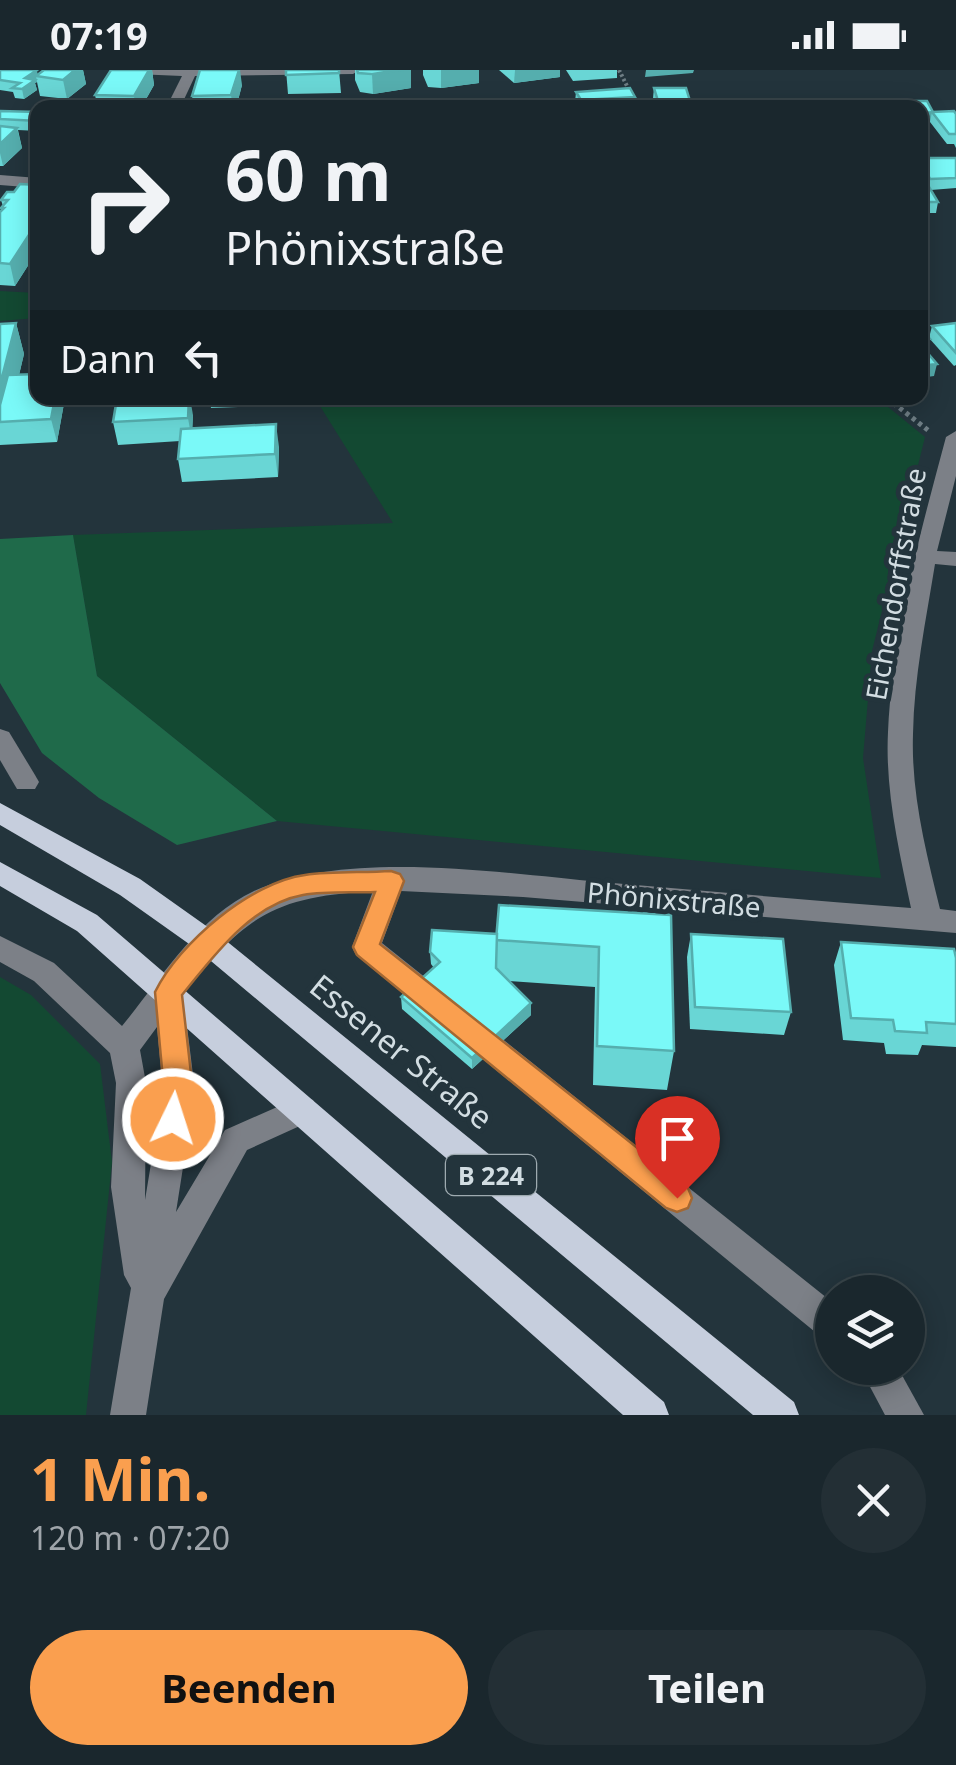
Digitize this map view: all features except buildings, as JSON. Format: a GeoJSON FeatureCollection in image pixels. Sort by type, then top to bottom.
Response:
{"type":"FeatureCollection","features":[{"type":"Feature","properties":{"kind":"main road","name":"Essener Straße"},"geometry":{"type":"LineString","coordinates":[[0,813],[130,886],[209,943],[781,1415]]}},
{"type":"Feature","properties":{"kind":"main road","name":"B 224"},"geometry":{"type":"LineString","coordinates":[[0,873],[86,923],[651,1415]]}},
{"type":"Feature","properties":{"kind":"street"},"geometry":{"type":"LineString","coordinates":[[135,70],[353,70]]}},
{"type":"Feature","properties":{"kind":"street"},"geometry":{"type":"LineString","coordinates":[[178,100],[190,73]]}},
{"type":"Feature","properties":{"kind":"street"},"geometry":{"type":"LineString","coordinates":[[0,180],[30,182]]}},
{"type":"Feature","properties":{"kind":"street","name":"Eichendorffstraße"},"geometry":{"type":"LineString","coordinates":[[942,921],[906,824],[900,735],[925,558],[953,442]]}},
{"type":"Feature","properties":{"kind":"street"},"geometry":{"type":"LineString","coordinates":[[925,558],[956,559]]}},
{"type":"Feature","properties":{"kind":"street"},"geometry":{"type":"LineString","coordinates":[[0,738],[26,782]]}},
{"type":"Feature","properties":{"kind":"street"},"geometry":{"type":"LineString","coordinates":[[391,881],[366,947],[815,1310]]}},
{"type":"Feature","properties":{"kind":"street","name":"Phönixstraße"},"geometry":{"type":"LineString","coordinates":[[124,1047],[209,943],[259,901],[303,885],[391,881],[491,884],[942,921]]}},
{"type":"Feature","properties":{"kind":"street"},"geometry":{"type":"LineString","coordinates":[[0,948],[44,972],[124,1047],[131,1083],[127,1187],[145,1300]]}},
{"type":"Feature","properties":{"kind":"street"},"geometry":{"type":"LineString","coordinates":[[128,1415],[178,1091],[168,992]]}},
{"type":"Feature","properties":{"kind":"street"},"geometry":{"type":"LineString","coordinates":[[145,1300],[236,1140],[302,1110]]}},
{"type":"Feature","properties":{"kind":"street"},"geometry":{"type":"LineString","coordinates":[[888,1385],[906,1415]]}},
{"type":"Feature","properties":{"kind":"path"},"geometry":{"type":"LineString","coordinates":[[620,70],[634,100]]}},
{"type":"Feature","properties":{"kind":"path"},"geometry":{"type":"LineString","coordinates":[[898,405],[953,442]]}},
{"type":"Feature","properties":{"kind":"green space"},"geometry":{"type":"Polygon","coordinates":[[[0,291],[30,293],[30,319],[0,321],[0,291]]]}},
{"type":"Feature","properties":{"kind":"green space"},"geometry":{"type":"Polygon","coordinates":[[[319,405],[886,405],[925,437],[872,651],[863,758],[881,878],[277,821],[97,676],[73,535],[393,523],[319,405]]]}},
{"type":"Feature","properties":{"kind":"green space"},"geometry":{"type":"Polygon","coordinates":[[[73,535],[97,676],[277,821],[177,845],[99,798],[42,753],[0,683],[0,539],[73,535]]]}},
{"type":"Feature","properties":{"kind":"green space"},"geometry":{"type":"Polygon","coordinates":[[[0,977],[31,995],[100,1064],[112,1162],[86,1415],[0,1415],[0,977]]]}},
{"type":"Feature","properties":{"kind":"route"},"geometry":{"type":"LineString","coordinates":[[173,1119],[178,1091],[168,992],[209,943],[259,901],[281,892],[303,885],[391,881],[366,947],[677,1198]]}}]}
